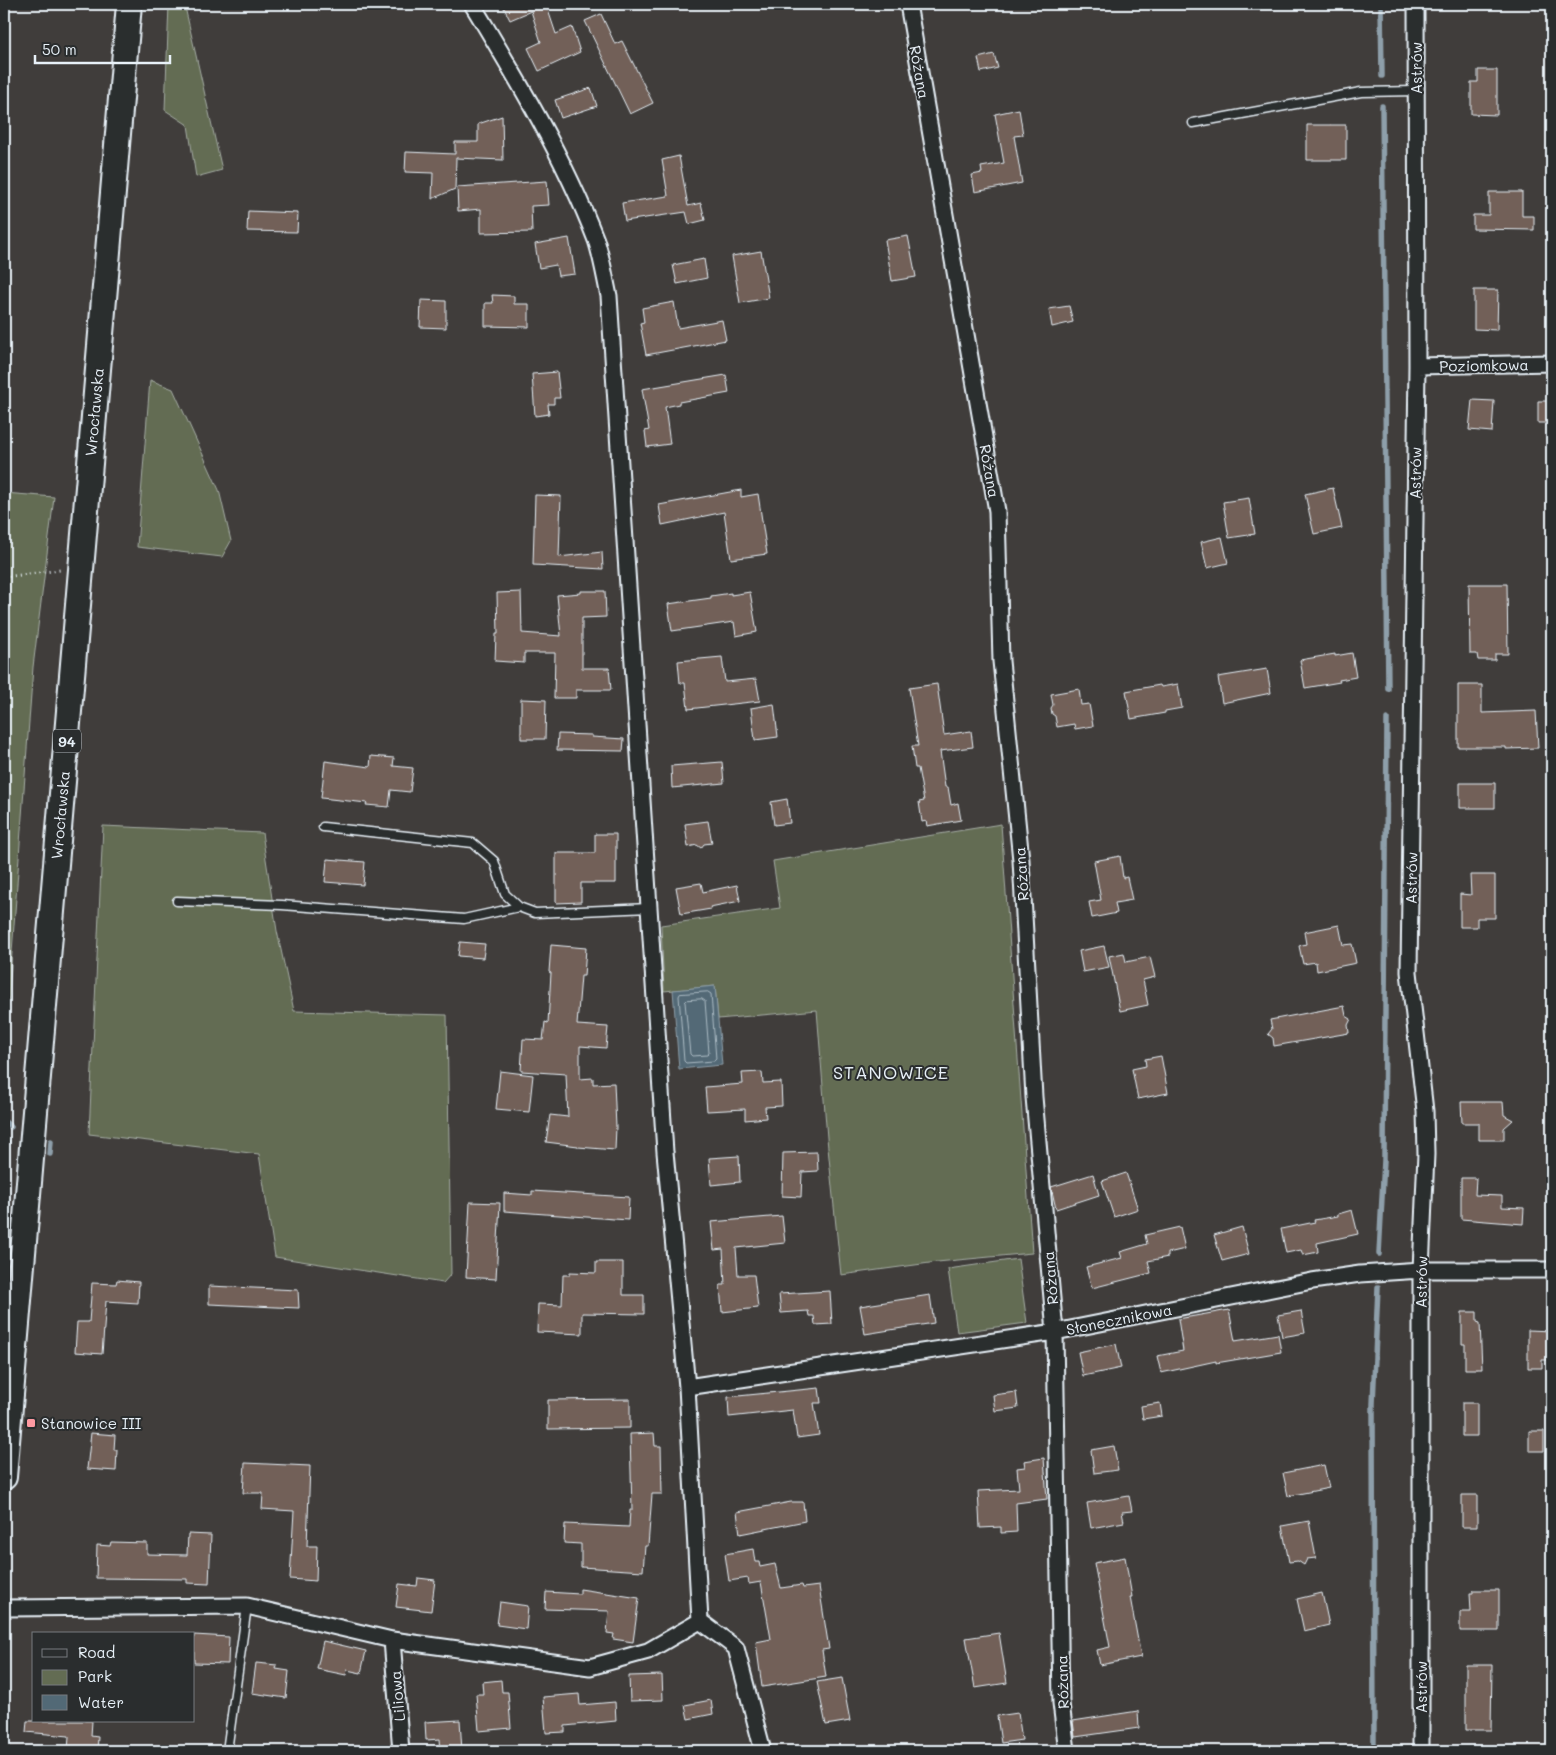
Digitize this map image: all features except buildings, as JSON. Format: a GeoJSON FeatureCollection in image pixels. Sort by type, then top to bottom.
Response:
{"type":"FeatureCollection","features":[{"type":"Feature","properties":{"kind":"main road","name":"Wrocławska"},"geometry":{"type":"LineString","coordinates":[[4,1478],[129,4]]}},
{"type":"Feature","properties":{"kind":"street"},"geometry":{"type":"LineString","coordinates":[[472,4],[516,77],[565,168],[596,242],[609,296],[665,1152],[687,1387],[700,1621],[736,1648],[763,1751]]}},
{"type":"Feature","properties":{"kind":"street","name":"Różana"},"geometry":{"type":"LineString","coordinates":[[908,4],[997,511],[1001,661],[1021,860],[1034,1097],[1055,1332],[1061,1703],[1067,1751]]}},
{"type":"Feature","properties":{"kind":"street","name":"Astrów"},"geometry":{"type":"LineString","coordinates":[[1416,4],[1417,366],[1409,972],[1425,1111],[1426,1154],[1421,1270],[1421,1751]]}},
{"type":"Feature","properties":{"kind":"street","name":"Poziomkowa"},"geometry":{"type":"LineString","coordinates":[[1417,366],[1552,363]]}},
{"type":"Feature","properties":{"kind":"street","name":"Słonecznikowa"},"geometry":{"type":"LineString","coordinates":[[687,1387],[1055,1332],[1312,1281],[1360,1274],[1421,1270],[1552,1270]]}},
{"type":"Feature","properties":{"kind":"street"},"geometry":{"type":"LineString","coordinates":[[4,1608],[247,1606],[392,1640],[590,1667],[648,1651],[700,1621]]}},
{"type":"Feature","properties":{"kind":"street","name":"Liliowa"},"geometry":{"type":"LineString","coordinates":[[392,1640],[401,1751]]}},
{"type":"Feature","properties":{"kind":"lane"},"geometry":{"type":"LineString","coordinates":[[1193,123],[1360,92],[1416,91]]}},
{"type":"Feature","properties":{"kind":"lane"},"geometry":{"type":"LineString","coordinates":[[323,827],[473,843],[494,862],[505,894],[519,907],[536,913],[650,908]]}},
{"type":"Feature","properties":{"kind":"lane"},"geometry":{"type":"LineString","coordinates":[[176,901],[282,905],[464,919],[519,907]]}},
{"type":"Feature","properties":{"kind":"lane"},"geometry":{"type":"LineString","coordinates":[[227,1751],[247,1606]]}},
{"type":"Feature","properties":{"kind":"path"},"geometry":{"type":"LineString","coordinates":[[4,577],[56,570],[80,571]]}},
{"type":"Feature","properties":{"kind":"green space"},"geometry":{"type":"Polygon","coordinates":[[[169,4],[185,7],[222,170],[196,177],[188,125],[165,110],[169,4]]]}},
{"type":"Feature","properties":{"kind":"green space"},"geometry":{"type":"Polygon","coordinates":[[[150,380],[173,389],[219,490],[231,541],[222,557],[137,547],[150,380]]]}},
{"type":"Feature","properties":{"kind":"green space"},"geometry":{"type":"Polygon","coordinates":[[[4,493],[54,497],[33,667],[4,1061],[4,493]]]}},
{"type":"Feature","properties":{"kind":"green space"},"geometry":{"type":"Polygon","coordinates":[[[1001,824],[1032,1253],[937,1262],[841,1275],[827,1138],[817,1010],[718,1019],[715,986],[664,991],[661,925],[780,908],[773,861],[1001,824]]]}},
{"type":"Feature","properties":{"kind":"green space"},"geometry":{"type":"Polygon","coordinates":[[[103,826],[262,833],[277,931],[294,1011],[447,1015],[451,1274],[443,1283],[275,1257],[259,1154],[89,1134],[103,826]]]}},
{"type":"Feature","properties":{"kind":"green space"},"geometry":{"type":"Polygon","coordinates":[[[1018,1259],[1027,1323],[957,1332],[948,1269],[1018,1259]]]}},
{"type":"Feature","properties":{"kind":"water"},"geometry":{"type":"Polygon","coordinates":[[[715,986],[722,1065],[679,1069],[673,990],[715,986]]]}},
{"type":"Feature","properties":{"kind":"waterway"},"geometry":{"type":"LineString","coordinates":[[1381,4],[1382,76]]}},
{"type":"Feature","properties":{"kind":"waterway"},"geometry":{"type":"LineString","coordinates":[[1382,106],[1388,689]]}},
{"type":"Feature","properties":{"kind":"waterway"},"geometry":{"type":"LineString","coordinates":[[1379,1254],[1384,1160],[1387,719]]}},
{"type":"Feature","properties":{"kind":"waterway"},"geometry":{"type":"LineString","coordinates":[[4,1121],[11,1127]]}},
{"type":"Feature","properties":{"kind":"waterway"},"geometry":{"type":"LineString","coordinates":[[50,1154],[51,1141]]}},
{"type":"Feature","properties":{"kind":"waterway"},"geometry":{"type":"LineString","coordinates":[[1374,1751],[1373,1404],[1378,1287]]}},
{"type":"Feature","properties":{"kind":"place","name":"Stanowice III"},"geometry":{"type":"Point","coordinates":[31,1423]}},
{"type":"Feature","properties":{"kind":"district","name":"STANOWICE"},"geometry":{"type":"Point","coordinates":[891,1072]}}]}
